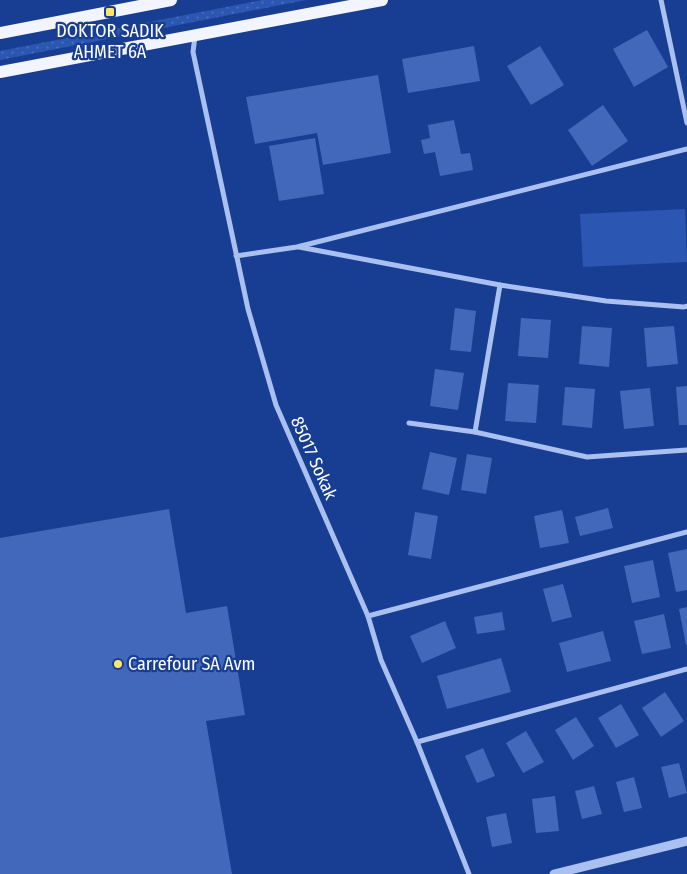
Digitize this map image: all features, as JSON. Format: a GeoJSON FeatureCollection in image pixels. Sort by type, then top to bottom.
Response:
{"type":"FeatureCollection","features":[{"type":"Feature","properties":{"kind":"main road"},"geometry":{"type":"LineString","coordinates":[[0,33],[171,0]]}},
{"type":"Feature","properties":{"kind":"main road"},"geometry":{"type":"LineString","coordinates":[[0,72],[382,0]]}},
{"type":"Feature","properties":{"kind":"street"},"geometry":{"type":"LineString","coordinates":[[661,0],[687,123]]}},
{"type":"Feature","properties":{"kind":"street","name":"85017 Sokak"},"geometry":{"type":"LineString","coordinates":[[195,36],[193,52],[236,256],[248,309],[276,405],[368,616],[381,660],[417,742],[469,874]]}},
{"type":"Feature","properties":{"kind":"street"},"geometry":{"type":"LineString","coordinates":[[236,256],[297,247],[687,149]]}},
{"type":"Feature","properties":{"kind":"street"},"geometry":{"type":"LineString","coordinates":[[297,247],[500,285],[606,301],[687,306]]}},
{"type":"Feature","properties":{"kind":"street"},"geometry":{"type":"LineString","coordinates":[[475,432],[500,285]]}},
{"type":"Feature","properties":{"kind":"street"},"geometry":{"type":"LineString","coordinates":[[409,423],[475,432],[586,457],[687,450]]}},
{"type":"Feature","properties":{"kind":"street"},"geometry":{"type":"LineString","coordinates":[[368,616],[687,532]]}},
{"type":"Feature","properties":{"kind":"street"},"geometry":{"type":"LineString","coordinates":[[417,742],[687,669]]}},
{"type":"Feature","properties":{"kind":"street"},"geometry":{"type":"LineString","coordinates":[[554,874],[687,841]]}},
{"type":"Feature","properties":{"kind":"shaded area"},"geometry":{"type":"Polygon","coordinates":[[[262,0],[306,0],[0,60],[0,51],[262,0]]]}},
{"type":"Feature","properties":{"kind":"shaded area"},"geometry":{"type":"Polygon","coordinates":[[[685,209],[687,262],[583,267],[580,214],[685,209]]]}},
{"type":"Feature","properties":{"kind":"building"},"geometry":{"type":"Polygon","coordinates":[[[647,30],[668,67],[634,87],[613,49],[647,30]]]}},
{"type":"Feature","properties":{"kind":"building"},"geometry":{"type":"Polygon","coordinates":[[[474,46],[480,81],[408,93],[402,59],[474,46]]]}},
{"type":"Feature","properties":{"kind":"building"},"geometry":{"type":"Polygon","coordinates":[[[540,46],[564,85],[531,105],[507,66],[540,46]]]}},
{"type":"Feature","properties":{"kind":"building"},"geometry":{"type":"Polygon","coordinates":[[[378,75],[391,153],[323,165],[317,133],[255,144],[246,97],[378,75]]]}},
{"type":"Feature","properties":{"kind":"building"},"geometry":{"type":"Polygon","coordinates":[[[603,105],[628,141],[592,166],[568,130],[603,105]]]}},
{"type":"Feature","properties":{"kind":"building"},"geometry":{"type":"Polygon","coordinates":[[[454,120],[461,154],[470,153],[473,170],[440,176],[435,152],[424,154],[421,140],[430,138],[428,125],[454,120]]]}},
{"type":"Feature","properties":{"kind":"building"},"geometry":{"type":"Polygon","coordinates":[[[315,138],[324,194],[279,201],[269,146],[315,138]]]}},
{"type":"Feature","properties":{"kind":"building"},"geometry":{"type":"Polygon","coordinates":[[[455,308],[476,311],[471,352],[450,350],[455,308]]]}},
{"type":"Feature","properties":{"kind":"building"},"geometry":{"type":"Polygon","coordinates":[[[521,318],[551,320],[548,358],[518,356],[521,318]]]}},
{"type":"Feature","properties":{"kind":"building"},"geometry":{"type":"Polygon","coordinates":[[[582,326],[612,328],[609,367],[579,364],[582,326]]]}},
{"type":"Feature","properties":{"kind":"building"},"geometry":{"type":"Polygon","coordinates":[[[674,326],[678,364],[647,367],[644,328],[674,326]]]}},
{"type":"Feature","properties":{"kind":"building"},"geometry":{"type":"Polygon","coordinates":[[[435,369],[464,373],[458,410],[430,406],[435,369]]]}},
{"type":"Feature","properties":{"kind":"building"},"geometry":{"type":"Polygon","coordinates":[[[508,383],[539,385],[536,423],[505,421],[508,383]]]}},
{"type":"Feature","properties":{"kind":"building"},"geometry":{"type":"Polygon","coordinates":[[[687,386],[687,425],[679,425],[676,387],[687,386]]]}},
{"type":"Feature","properties":{"kind":"building"},"geometry":{"type":"Polygon","coordinates":[[[565,387],[595,389],[592,428],[562,425],[565,387]]]}},
{"type":"Feature","properties":{"kind":"building"},"geometry":{"type":"Polygon","coordinates":[[[650,388],[654,426],[624,429],[620,391],[650,388]]]}},
{"type":"Feature","properties":{"kind":"building"},"geometry":{"type":"Polygon","coordinates":[[[430,452],[457,458],[449,495],[422,489],[430,452]]]}},
{"type":"Feature","properties":{"kind":"building"},"geometry":{"type":"Polygon","coordinates":[[[467,454],[492,458],[486,494],[461,490],[467,454]]]}},
{"type":"Feature","properties":{"kind":"building"},"geometry":{"type":"Polygon","coordinates":[[[608,508],[613,528],[580,536],[575,517],[608,508]]]}},
{"type":"Feature","properties":{"kind":"building","name":"Carrefour SA Avm"},"geometry":{"type":"Polygon","coordinates":[[[169,509],[186,613],[227,606],[245,715],[206,721],[232,874],[0,874],[0,538],[169,509]]]}},
{"type":"Feature","properties":{"kind":"building"},"geometry":{"type":"Polygon","coordinates":[[[562,510],[569,543],[540,548],[534,516],[562,510]]]}},
{"type":"Feature","properties":{"kind":"building"},"geometry":{"type":"Polygon","coordinates":[[[415,512],[438,516],[431,559],[408,555],[415,512]]]}},
{"type":"Feature","properties":{"kind":"building"},"geometry":{"type":"Polygon","coordinates":[[[687,549],[687,590],[676,592],[668,553],[687,549]]]}},
{"type":"Feature","properties":{"kind":"building"},"geometry":{"type":"Polygon","coordinates":[[[653,560],[660,597],[632,603],[624,566],[653,560]]]}},
{"type":"Feature","properties":{"kind":"building"},"geometry":{"type":"Polygon","coordinates":[[[563,584],[572,617],[552,622],[543,589],[563,584]]]}},
{"type":"Feature","properties":{"kind":"building"},"geometry":{"type":"Polygon","coordinates":[[[687,607],[687,645],[686,645],[679,609],[687,607]]]}},
{"type":"Feature","properties":{"kind":"building"},"geometry":{"type":"Polygon","coordinates":[[[502,612],[505,630],[477,634],[474,617],[502,612]]]}},
{"type":"Feature","properties":{"kind":"building"},"geometry":{"type":"Polygon","coordinates":[[[664,614],[671,648],[642,654],[634,621],[664,614]]]}},
{"type":"Feature","properties":{"kind":"building"},"geometry":{"type":"Polygon","coordinates":[[[445,621],[456,648],[422,663],[410,636],[445,621]]]}},
{"type":"Feature","properties":{"kind":"building"},"geometry":{"type":"Polygon","coordinates":[[[603,631],[611,661],[567,672],[559,643],[603,631]]]}},
{"type":"Feature","properties":{"kind":"building"},"geometry":{"type":"Polygon","coordinates":[[[501,658],[511,692],[447,709],[437,676],[501,658]]]}},
{"type":"Feature","properties":{"kind":"building"},"geometry":{"type":"Polygon","coordinates":[[[665,692],[684,721],[661,737],[642,708],[665,692]]]}},
{"type":"Feature","properties":{"kind":"building"},"geometry":{"type":"Polygon","coordinates":[[[621,704],[639,735],[616,748],[598,718],[621,704]]]}},
{"type":"Feature","properties":{"kind":"building"},"geometry":{"type":"Polygon","coordinates":[[[576,717],[594,746],[573,760],[555,730],[576,717]]]}},
{"type":"Feature","properties":{"kind":"building"},"geometry":{"type":"Polygon","coordinates":[[[526,731],[544,762],[523,773],[506,743],[526,731]]]}},
{"type":"Feature","properties":{"kind":"building"},"geometry":{"type":"Polygon","coordinates":[[[483,748],[495,776],[477,783],[465,756],[483,748]]]}},
{"type":"Feature","properties":{"kind":"building"},"geometry":{"type":"Polygon","coordinates":[[[679,763],[687,793],[669,798],[661,767],[679,763]]]}},
{"type":"Feature","properties":{"kind":"building"},"geometry":{"type":"Polygon","coordinates":[[[634,777],[642,808],[624,812],[616,782],[634,777]]]}},
{"type":"Feature","properties":{"kind":"building"},"geometry":{"type":"Polygon","coordinates":[[[594,786],[602,814],[582,819],[575,791],[594,786]]]}},
{"type":"Feature","properties":{"kind":"building"},"geometry":{"type":"Polygon","coordinates":[[[555,796],[559,831],[536,833],[532,799],[555,796]]]}},
{"type":"Feature","properties":{"kind":"building"},"geometry":{"type":"Polygon","coordinates":[[[506,813],[512,843],[492,847],[486,817],[506,813]]]}},
{"type":"Feature","properties":{"kind":"place","name":"DOKTOR SADIK AHMET 6A"},"geometry":{"type":"Point","coordinates":[110,12]}},
{"type":"Feature","properties":{"kind":"place","name":"Carrefour SA Avm"},"geometry":{"type":"Point","coordinates":[118,664]}}]}
